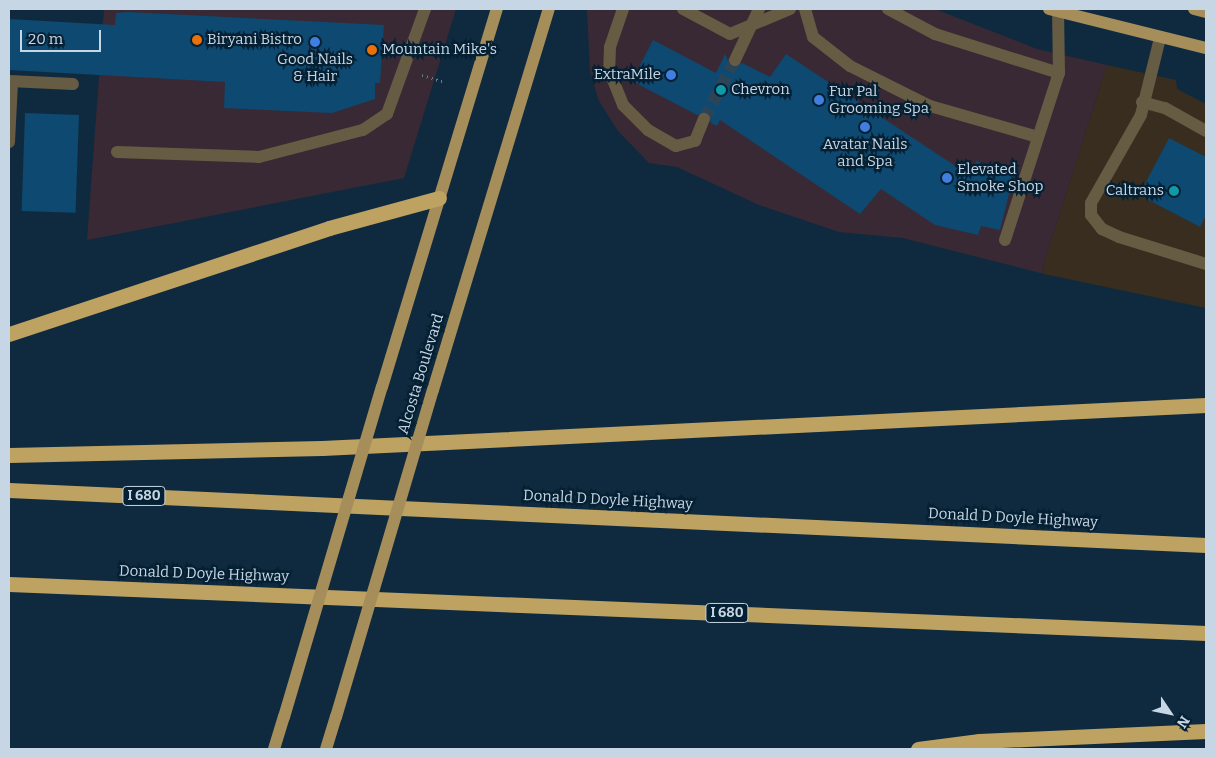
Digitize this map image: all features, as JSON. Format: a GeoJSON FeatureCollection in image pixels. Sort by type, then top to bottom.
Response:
{"type":"FeatureCollection","features":[{"type":"Feature","properties":{"kind":"highway"},"geometry":{"type":"LineString","coordinates":[[9,334],[329,228],[439,198]]}},
{"type":"Feature","properties":{"kind":"highway"},"geometry":{"type":"LineString","coordinates":[[9,455],[322,448],[1206,405]]}},
{"type":"Feature","properties":{"kind":"highway","name":"Donald D Doyle Highway"},"geometry":{"type":"LineString","coordinates":[[9,490],[1206,545]]}},
{"type":"Feature","properties":{"kind":"highway","name":"Donald D Doyle Highway"},"geometry":{"type":"LineString","coordinates":[[9,584],[1206,633]]}},
{"type":"Feature","properties":{"kind":"highway"},"geometry":{"type":"LineString","coordinates":[[918,749],[988,740],[1206,731]]}},
{"type":"Feature","properties":{"kind":"main road"},"geometry":{"type":"LineString","coordinates":[[274,749],[497,9]]}},
{"type":"Feature","properties":{"kind":"main road","name":"Alcosta Boulevard"},"geometry":{"type":"LineString","coordinates":[[326,749],[549,9]]}},
{"type":"Feature","properties":{"kind":"main road"},"geometry":{"type":"LineString","coordinates":[[1194,9],[1206,12]]}},
{"type":"Feature","properties":{"kind":"main road"},"geometry":{"type":"LineString","coordinates":[[1056,10],[1160,38],[1206,48]]}},
{"type":"Feature","properties":{"kind":"street"},"geometry":{"type":"LineString","coordinates":[[117,152],[259,157],[363,130],[387,114],[425,9]]}},
{"type":"Feature","properties":{"kind":"street"},"geometry":{"type":"LineString","coordinates":[[623,9],[610,47],[609,70],[623,105],[648,130],[676,146],[695,141],[704,119]]}},
{"type":"Feature","properties":{"kind":"street"},"geometry":{"type":"LineString","coordinates":[[735,60],[759,9]]}},
{"type":"Feature","properties":{"kind":"street"},"geometry":{"type":"LineString","coordinates":[[689,10],[730,34],[790,9]]}},
{"type":"Feature","properties":{"kind":"street"},"geometry":{"type":"LineString","coordinates":[[805,9],[813,38],[850,66],[930,106],[1038,137]]}},
{"type":"Feature","properties":{"kind":"street"},"geometry":{"type":"LineString","coordinates":[[888,9],[935,34],[1059,73]]}},
{"type":"Feature","properties":{"kind":"street"},"geometry":{"type":"LineString","coordinates":[[1005,240],[1059,73],[1056,10]]}},
{"type":"Feature","properties":{"kind":"street"},"geometry":{"type":"LineString","coordinates":[[1160,38],[1140,115],[1091,203],[1091,215],[1110,233],[1206,264]]}},
{"type":"Feature","properties":{"kind":"street"},"geometry":{"type":"LineString","coordinates":[[9,142],[10,81],[73,84]]}},
{"type":"Feature","properties":{"kind":"street"},"geometry":{"type":"LineString","coordinates":[[1142,102],[1165,108],[1206,131]]}},
{"type":"Feature","properties":{"kind":"shaded area"},"geometry":{"type":"Polygon","coordinates":[[[104,9],[456,9],[404,178],[87,240],[104,9]]]}},
{"type":"Feature","properties":{"kind":"shaded area"},"geometry":{"type":"Polygon","coordinates":[[[587,9],[935,9],[1037,49],[1107,65],[1043,266],[1044,274],[903,238],[839,232],[759,205],[677,167],[649,163],[618,131],[599,101],[590,72],[587,9]]]}},
{"type":"Feature","properties":{"kind":"shaded area"},"geometry":{"type":"Polygon","coordinates":[[[1107,65],[1176,80],[1177,89],[1206,104],[1206,308],[1044,274],[1043,266],[1107,65]]]}},
{"type":"Feature","properties":{"kind":"building"},"geometry":{"type":"Polygon","coordinates":[[[128,12],[384,25],[380,83],[375,83],[375,99],[332,113],[224,108],[225,82],[9,70],[9,19],[115,25],[116,13],[128,12]]]}},
{"type":"Feature","properties":{"kind":"building"},"geometry":{"type":"Polygon","coordinates":[[[653,40],[716,73],[725,54],[731,67],[742,63],[770,77],[786,54],[972,177],[976,161],[1014,174],[1000,230],[981,226],[978,235],[935,225],[881,189],[860,214],[720,120],[717,126],[711,123],[708,112],[697,115],[632,81],[653,40]]]}},
{"type":"Feature","properties":{"kind":"building"},"geometry":{"type":"Polygon","coordinates":[[[25,113],[79,115],[76,213],[22,211],[25,113]]]}},
{"type":"Feature","properties":{"kind":"building","name":"Caltrans"},"geometry":{"type":"Polygon","coordinates":[[[1169,138],[1206,157],[1206,215],[1200,227],[1139,195],[1169,138]]]}},
{"type":"Feature","properties":{"kind":"tunnel"},"geometry":{"type":"LineString","coordinates":[[704,119],[735,60]]}},
{"type":"Feature","properties":{"kind":"place","name":"Biryani Bistro"},"geometry":{"type":"Point","coordinates":[197,40]}},
{"type":"Feature","properties":{"kind":"place","name":"Good Nails & Hair"},"geometry":{"type":"Point","coordinates":[315,42]}},
{"type":"Feature","properties":{"kind":"place","name":"Mountain Mike's"},"geometry":{"type":"Point","coordinates":[372,50]}},
{"type":"Feature","properties":{"kind":"place","name":"ExtraMile"},"geometry":{"type":"Point","coordinates":[671,75]}},
{"type":"Feature","properties":{"kind":"place","name":"Chevron"},"geometry":{"type":"Point","coordinates":[721,90]}},
{"type":"Feature","properties":{"kind":"place","name":"Fur Pal Grooming Spa"},"geometry":{"type":"Point","coordinates":[819,100]}},
{"type":"Feature","properties":{"kind":"place","name":"Avatar Nails and Spa"},"geometry":{"type":"Point","coordinates":[865,127]}},
{"type":"Feature","properties":{"kind":"place","name":"Elevated Smoke Shop"},"geometry":{"type":"Point","coordinates":[947,178]}},
{"type":"Feature","properties":{"kind":"place","name":"Caltrans"},"geometry":{"type":"Point","coordinates":[1174,191]}}]}
